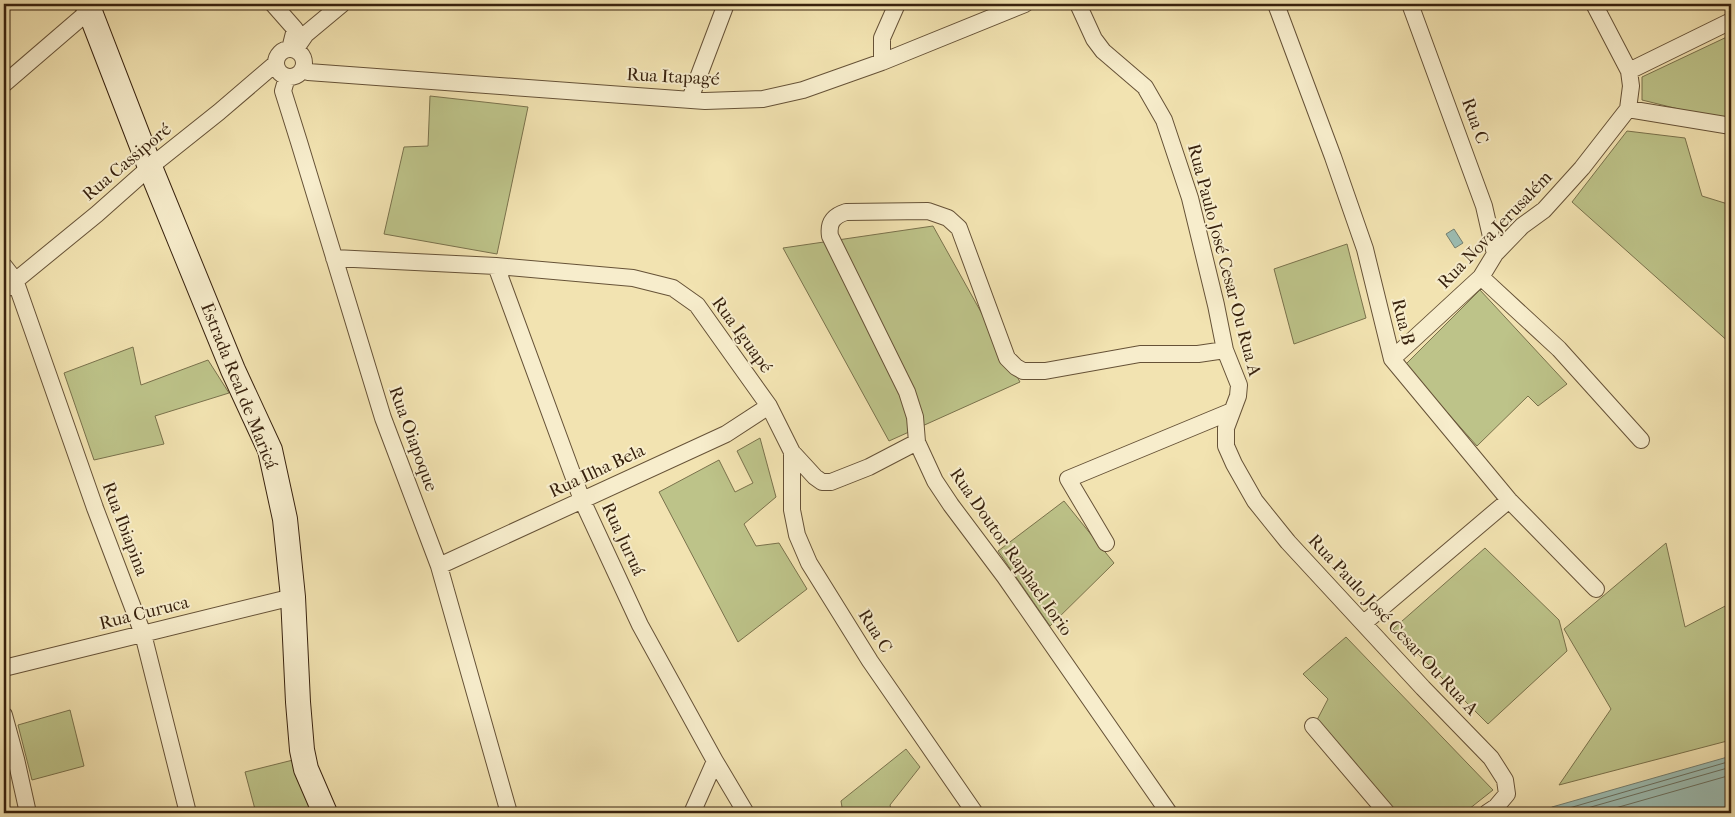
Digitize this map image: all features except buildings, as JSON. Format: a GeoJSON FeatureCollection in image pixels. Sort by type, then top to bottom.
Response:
{"type":"FeatureCollection","features":[{"type":"Feature","properties":{"kind":"main road","name":"Estrada Real de Maricá"},"geometry":{"type":"LineString","coordinates":[[91,5],[150,167],[233,370],[270,450],[285,519],[293,597],[302,750],[306,769],[325,813]]}},
{"type":"Feature","properties":{"kind":"street"},"geometry":{"type":"LineString","coordinates":[[274,4],[295,29],[293,49],[299,52],[304,61],[302,70],[296,76],[286,77],[279,72],[276,64]]}},
{"type":"Feature","properties":{"kind":"street","name":"Rua Cassiporé"},"geometry":{"type":"LineString","coordinates":[[9,285],[150,167],[220,112],[276,64],[278,55],[286,49],[293,49],[306,34],[342,4]]}},
{"type":"Feature","properties":{"kind":"street"},"geometry":{"type":"LineString","coordinates":[[690,99],[726,4]]}},
{"type":"Feature","properties":{"kind":"street"},"geometry":{"type":"LineString","coordinates":[[882,62],[882,38],[896,4]]}},
{"type":"Feature","properties":{"kind":"street","name":"Rua Itapagé"},"geometry":{"type":"LineString","coordinates":[[302,70],[308,72],[705,101],[763,99],[803,90],[882,62],[1025,4]]}},
{"type":"Feature","properties":{"kind":"street","name":"Rua Paulo José Cesar Ou Rua A"},"geometry":{"type":"LineString","coordinates":[[1078,4],[1094,39],[1103,51],[1145,87],[1164,120],[1190,198],[1216,304],[1225,350],[1239,385],[1238,396],[1226,428],[1226,446],[1255,501],[1288,542],[1423,688],[1491,758],[1505,780],[1507,794],[1496,807],[1487,813]]}},
{"type":"Feature","properties":{"kind":"street","name":"Rua B"},"geometry":{"type":"LineString","coordinates":[[1277,4],[1334,157],[1365,249],[1392,359],[1509,500],[1596,589]]}},
{"type":"Feature","properties":{"kind":"street","name":"Rua C"},"geometry":{"type":"LineString","coordinates":[[1410,4],[1484,206],[1495,254]]}},
{"type":"Feature","properties":{"kind":"street"},"geometry":{"type":"LineString","coordinates":[[1594,4],[1629,71],[1631,86],[1628,109],[1731,126]]}},
{"type":"Feature","properties":{"kind":"street"},"geometry":{"type":"LineString","coordinates":[[4,84],[91,5]]}},
{"type":"Feature","properties":{"kind":"street"},"geometry":{"type":"LineString","coordinates":[[1629,71],[1731,21]]}},
{"type":"Feature","properties":{"kind":"street","name":"Rua Oiapoque"},"geometry":{"type":"LineString","coordinates":[[286,77],[283,91],[383,418],[438,566],[509,813]]}},
{"type":"Feature","properties":{"kind":"street","name":"Rua Nova Jerusalém"},"geometry":{"type":"LineString","coordinates":[[1392,359],[1481,277],[1495,254],[1522,226],[1544,210],[1582,168],[1628,109]]}},
{"type":"Feature","properties":{"kind":"street","name":"Rua Doutor Raphael Iorio"},"geometry":{"type":"LineString","coordinates":[[1169,813],[1006,577],[935,481],[917,442],[914,417],[907,392],[830,236],[828,228],[832,220],[846,212],[928,211],[948,218],[959,228],[1007,358],[1023,371],[1045,371],[1140,354],[1198,354],[1225,350]]}},
{"type":"Feature","properties":{"kind":"street","name":"Rua Iguapé"},"geometry":{"type":"LineString","coordinates":[[334,258],[496,266],[633,278],[673,288],[696,305],[769,406],[792,452],[822,482],[831,482],[869,467],[917,442]]}},
{"type":"Feature","properties":{"kind":"street","name":"Rua Ibiapina"},"geometry":{"type":"LineString","coordinates":[[4,266],[9,285],[143,634],[188,813]]}},
{"type":"Feature","properties":{"kind":"street","name":"Rua Juruá"},"geometry":{"type":"LineString","coordinates":[[496,266],[582,500],[640,625],[746,813]]}},
{"type":"Feature","properties":{"kind":"street"},"geometry":{"type":"LineString","coordinates":[[1481,277],[1560,349],[1641,440]]}},
{"type":"Feature","properties":{"kind":"street","name":"Rua Ilha Bela"},"geometry":{"type":"LineString","coordinates":[[438,566],[726,434],[769,406]]}},
{"type":"Feature","properties":{"kind":"street"},"geometry":{"type":"LineString","coordinates":[[1106,543],[1068,479],[1232,411]]}},
{"type":"Feature","properties":{"kind":"street","name":"Rua C"},"geometry":{"type":"LineString","coordinates":[[792,452],[792,510],[797,535],[809,563],[870,661],[976,813]]}},
{"type":"Feature","properties":{"kind":"street"},"geometry":{"type":"LineString","coordinates":[[1364,623],[1509,500]]}},
{"type":"Feature","properties":{"kind":"street","name":"Rua Curuca"},"geometry":{"type":"LineString","coordinates":[[4,668],[293,597]]}},
{"type":"Feature","properties":{"kind":"street"},"geometry":{"type":"LineString","coordinates":[[4,714],[28,813]]}},
{"type":"Feature","properties":{"kind":"street"},"geometry":{"type":"LineString","coordinates":[[1313,726],[1387,813]]}},
{"type":"Feature","properties":{"kind":"street"},"geometry":{"type":"LineString","coordinates":[[692,813],[715,760]]}},
{"type":"Feature","properties":{"kind":"green space"},"geometry":{"type":"Polygon","coordinates":[[[1731,35],[1731,122],[1642,100],[1642,77],[1731,35]]]}},
{"type":"Feature","properties":{"kind":"green space"},"geometry":{"type":"Polygon","coordinates":[[[430,96],[528,107],[497,254],[384,234],[404,147],[428,146],[430,96]]]}},
{"type":"Feature","properties":{"kind":"green space"},"geometry":{"type":"Polygon","coordinates":[[[1627,131],[1685,138],[1702,196],[1731,205],[1731,344],[1572,202],[1627,131]]]}},
{"type":"Feature","properties":{"kind":"green space"},"geometry":{"type":"Polygon","coordinates":[[[933,226],[1020,382],[889,441],[783,248],[933,226]]]}},
{"type":"Feature","properties":{"kind":"green space"},"geometry":{"type":"Polygon","coordinates":[[[1347,244],[1366,318],[1294,344],[1274,269],[1347,244]]]}},
{"type":"Feature","properties":{"kind":"green space"},"geometry":{"type":"Polygon","coordinates":[[[1480,290],[1567,384],[1538,406],[1528,396],[1477,446],[1405,365],[1480,290]]]}},
{"type":"Feature","properties":{"kind":"green space"},"geometry":{"type":"Polygon","coordinates":[[[133,347],[141,385],[208,360],[229,393],[155,416],[164,444],[94,460],[64,373],[133,347]]]}},
{"type":"Feature","properties":{"kind":"green space"},"geometry":{"type":"Polygon","coordinates":[[[760,438],[776,497],[744,524],[756,546],[779,543],[807,589],[738,642],[659,492],[719,460],[735,492],[753,483],[737,451],[760,438]]]}},
{"type":"Feature","properties":{"kind":"green space"},"geometry":{"type":"Polygon","coordinates":[[[1064,501],[1114,563],[1050,626],[998,551],[1064,501]]]}},
{"type":"Feature","properties":{"kind":"green space"},"geometry":{"type":"Polygon","coordinates":[[[1666,543],[1685,627],[1731,603],[1731,740],[1559,785],[1611,709],[1564,629],[1666,543]]]}},
{"type":"Feature","properties":{"kind":"green space"},"geometry":{"type":"Polygon","coordinates":[[[1485,548],[1559,620],[1567,651],[1488,724],[1393,629],[1485,548]]]}},
{"type":"Feature","properties":{"kind":"green space"},"geometry":{"type":"Polygon","coordinates":[[[1346,637],[1493,790],[1464,813],[1398,813],[1317,720],[1328,699],[1303,674],[1346,637]]]}},
{"type":"Feature","properties":{"kind":"green space"},"geometry":{"type":"Polygon","coordinates":[[[70,710],[84,766],[32,780],[18,725],[70,710]]]}},
{"type":"Feature","properties":{"kind":"green space"},"geometry":{"type":"Polygon","coordinates":[[[906,749],[920,767],[890,805],[892,813],[843,813],[841,801],[906,749]]]}},
{"type":"Feature","properties":{"kind":"green space"},"geometry":{"type":"Polygon","coordinates":[[[297,759],[312,813],[256,813],[245,772],[297,759]]]}},
{"type":"Feature","properties":{"kind":"water"},"geometry":{"type":"Polygon","coordinates":[[[1454,229],[1463,243],[1455,248],[1446,234],[1454,229]]]}},
{"type":"Feature","properties":{"kind":"water"},"geometry":{"type":"Polygon","coordinates":[[[1731,756],[1731,813],[1543,813],[1552,807],[1731,756]]]}}]}
